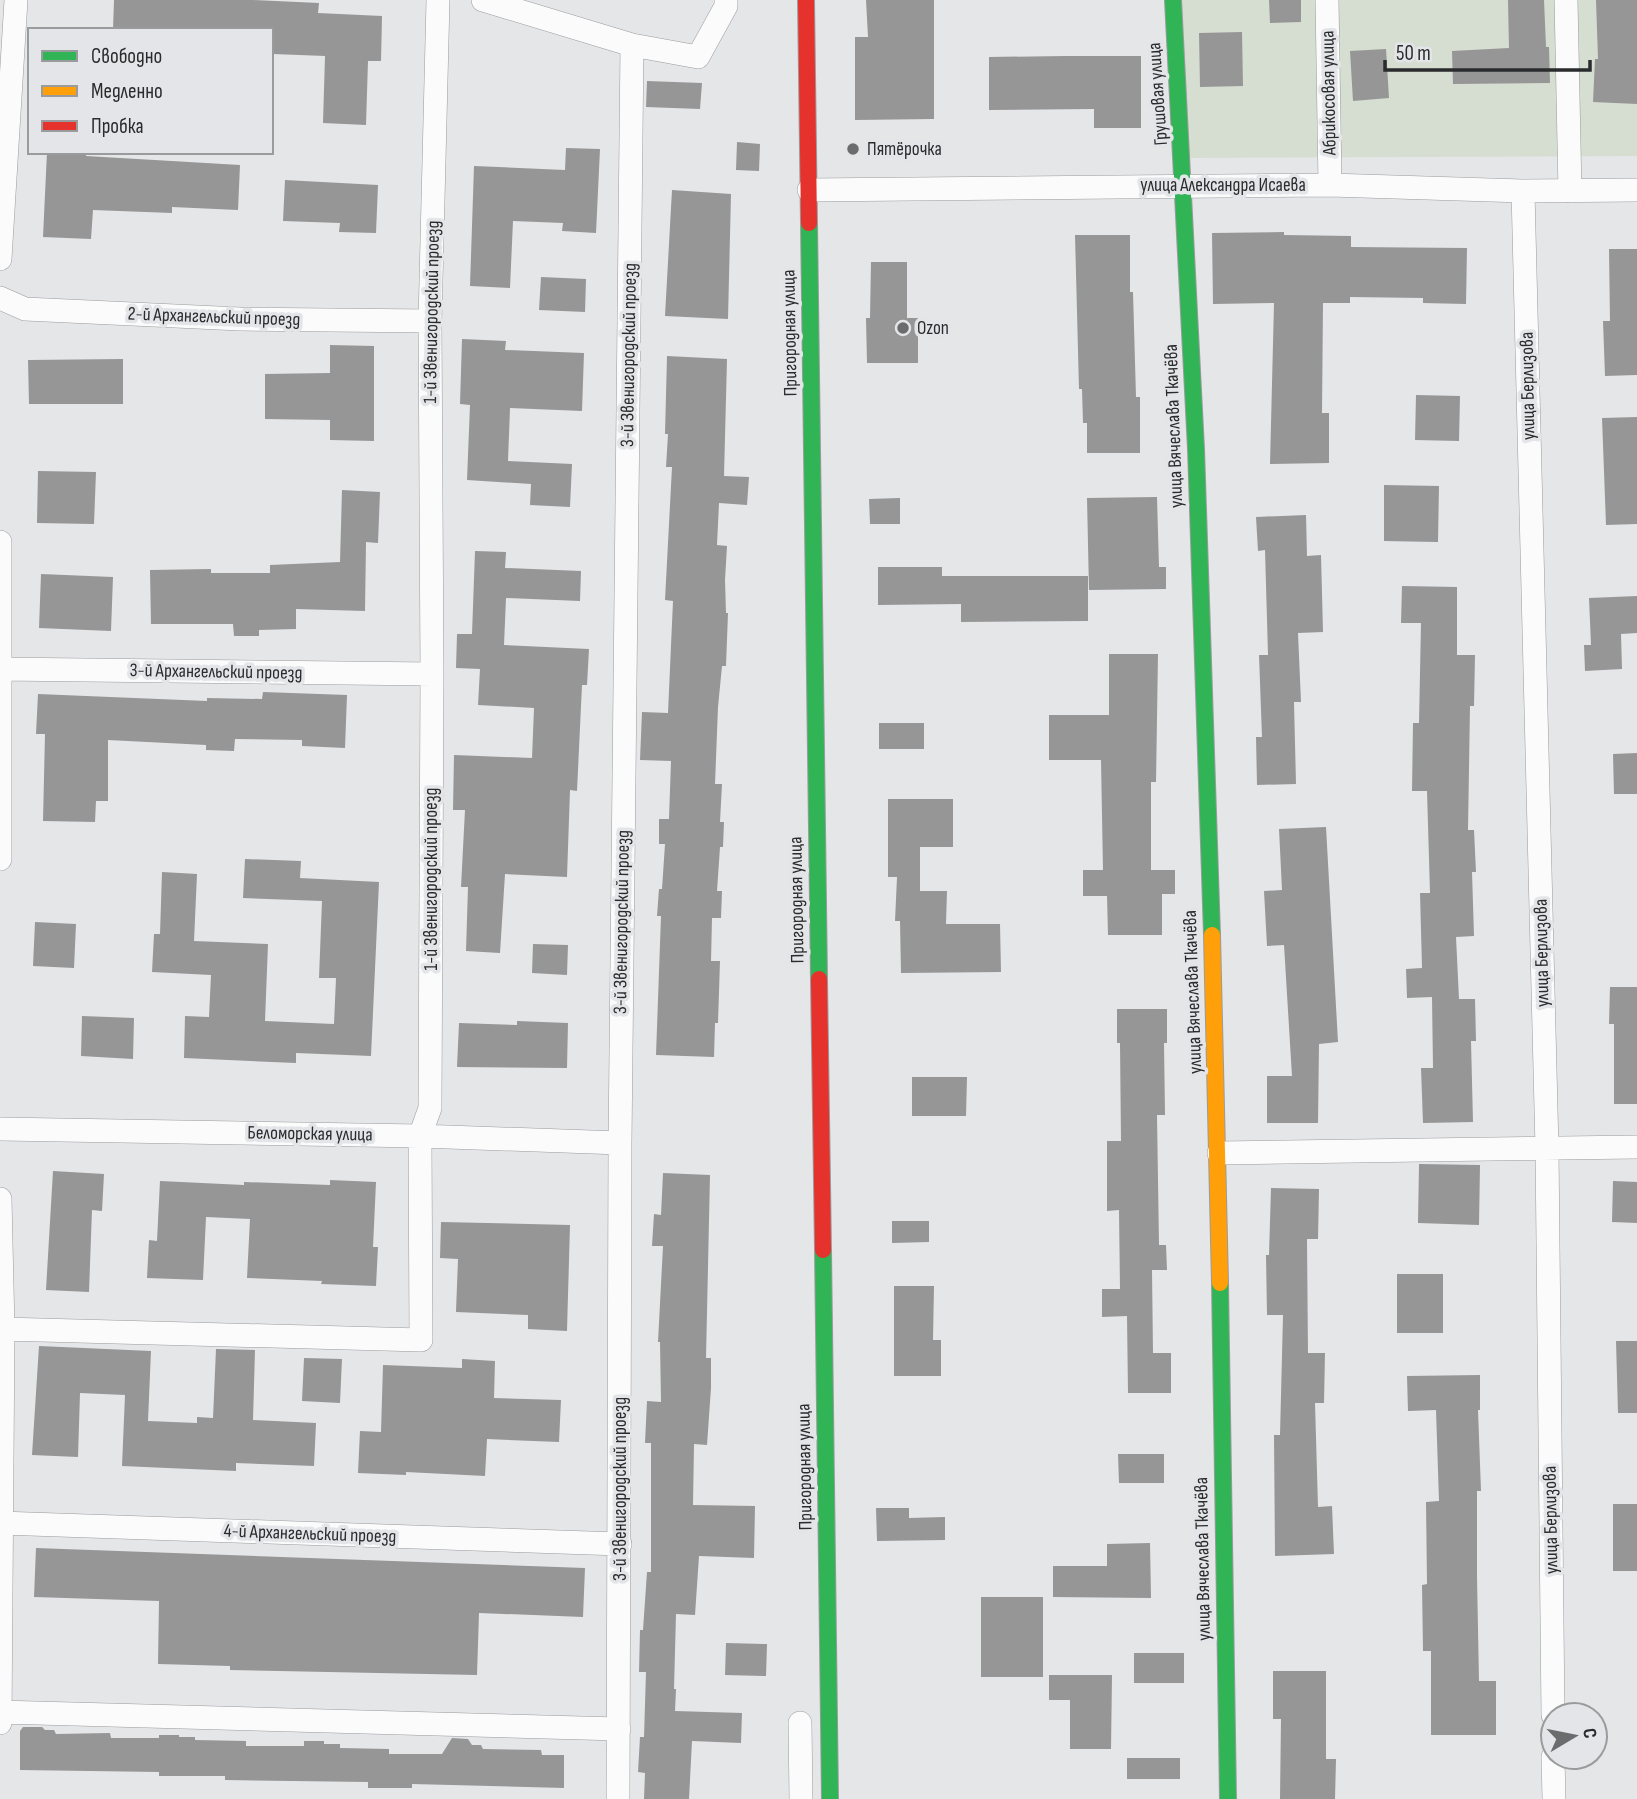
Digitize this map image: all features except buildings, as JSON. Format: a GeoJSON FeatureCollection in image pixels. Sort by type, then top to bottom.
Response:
{"type":"FeatureCollection","features":[{"type":"Feature","properties":{"kind":"street","name":"1-й Звенигородский проезд"},"geometry":{"type":"LineString","coordinates":[[4,1329],[421,1340],[420,1136],[430,1108],[430,321],[438,0]]}},
{"type":"Feature","properties":{"kind":"street"},"geometry":{"type":"LineString","coordinates":[[483,0],[632,45],[698,57],[726,6],[726,0]]}},
{"type":"Feature","properties":{"kind":"street","name":"Пригородная улица"},"geometry":{"type":"LineString","coordinates":[[806,0],[830,1799]]}},
{"type":"Feature","properties":{"kind":"street","name":"Грушовая улица"},"geometry":{"type":"LineString","coordinates":[[1173,0],[1185,185]]}},
{"type":"Feature","properties":{"kind":"street","name":"Абрикосовая улица"},"geometry":{"type":"LineString","coordinates":[[1328,0],[1330,185]]}},
{"type":"Feature","properties":{"kind":"street"},"geometry":{"type":"LineString","coordinates":[[1566,0],[1570,191]]}},
{"type":"Feature","properties":{"kind":"street"},"geometry":{"type":"LineString","coordinates":[[0,259],[11,6]]}},
{"type":"Feature","properties":{"kind":"street","name":"3-й Звенигородский проезд"},"geometry":{"type":"LineString","coordinates":[[618,1799],[620,1143],[632,45]]}},
{"type":"Feature","properties":{"kind":"street","name":"улица Александра Исаева"},"geometry":{"type":"LineString","coordinates":[[809,190],[1185,185],[1330,185],[1523,191],[1637,190]]}},
{"type":"Feature","properties":{"kind":"street","name":"улица Вячеслава Ткачёва"},"geometry":{"type":"LineString","coordinates":[[1185,185],[1202,588],[1219,1153],[1228,1799]]}},
{"type":"Feature","properties":{"kind":"street","name":"улица Берлизова"},"geometry":{"type":"LineString","coordinates":[[1523,191],[1547,1149],[1553,1701]]}},
{"type":"Feature","properties":{"kind":"street","name":"2-й Архангельский проезд"},"geometry":{"type":"LineString","coordinates":[[0,298],[25,309],[240,319],[430,321]]}},
{"type":"Feature","properties":{"kind":"street"},"geometry":{"type":"LineString","coordinates":[[0,542],[0,859]]}},
{"type":"Feature","properties":{"kind":"street","name":"3-й Архангельский проезд"},"geometry":{"type":"LineString","coordinates":[[1,669],[432,674]]}},
{"type":"Feature","properties":{"kind":"street","name":"Беломорская улица"},"geometry":{"type":"LineString","coordinates":[[0,1129],[420,1136],[620,1143]]}},
{"type":"Feature","properties":{"kind":"street"},"geometry":{"type":"LineString","coordinates":[[1219,1153],[1637,1147]]}},
{"type":"Feature","properties":{"kind":"street"},"geometry":{"type":"LineString","coordinates":[[0,1199],[4,1329],[0,1723]]}},
{"type":"Feature","properties":{"kind":"street","name":"4-й Архангельский проезд"},"geometry":{"type":"LineString","coordinates":[[1,1523],[620,1544]]}},
{"type":"Feature","properties":{"kind":"street"},"geometry":{"type":"LineString","coordinates":[[0,1712],[619,1729]]}},
{"type":"Feature","properties":{"kind":"street"},"geometry":{"type":"LineString","coordinates":[[800,1723],[801,1799]]}},
{"type":"Feature","properties":{"kind":"street"},"geometry":{"type":"LineString","coordinates":[[1553,1771],[1554,1799]]}},
{"type":"Feature","properties":{"kind":"shaded area"},"geometry":{"type":"Polygon","coordinates":[[[1173,0],[1637,0],[1637,156],[1183,158],[1173,0]]]}},
{"type":"Feature","properties":{"kind":"traffic: fast"},"geometry":{"type":"LineString","coordinates":[[1173,0],[1196,449],[1212,935]]}},
{"type":"Feature","properties":{"kind":"traffic: fast"},"geometry":{"type":"LineString","coordinates":[[809,223],[819,979]]}},
{"type":"Feature","properties":{"kind":"traffic: fast"},"geometry":{"type":"LineString","coordinates":[[823,1250],[830,1799]]}},
{"type":"Feature","properties":{"kind":"traffic: fast"},"geometry":{"type":"LineString","coordinates":[[1220,1283],[1228,1799]]}},
{"type":"Feature","properties":{"kind":"traffic: slow"},"geometry":{"type":"LineString","coordinates":[[1212,935],[1220,1283]]}},
{"type":"Feature","properties":{"kind":"traffic: jam"},"geometry":{"type":"LineString","coordinates":[[806,0],[809,223]]}},
{"type":"Feature","properties":{"kind":"traffic: jam"},"geometry":{"type":"LineString","coordinates":[[819,979],[823,1250]]}},
{"type":"Feature","properties":{"kind":"place","name":"Пятёрочка"},"geometry":{"type":"Point","coordinates":[853,149]}},
{"type":"Feature","properties":{"kind":"place","name":"Ozon"},"geometry":{"type":"Point","coordinates":[903,328]}}]}
